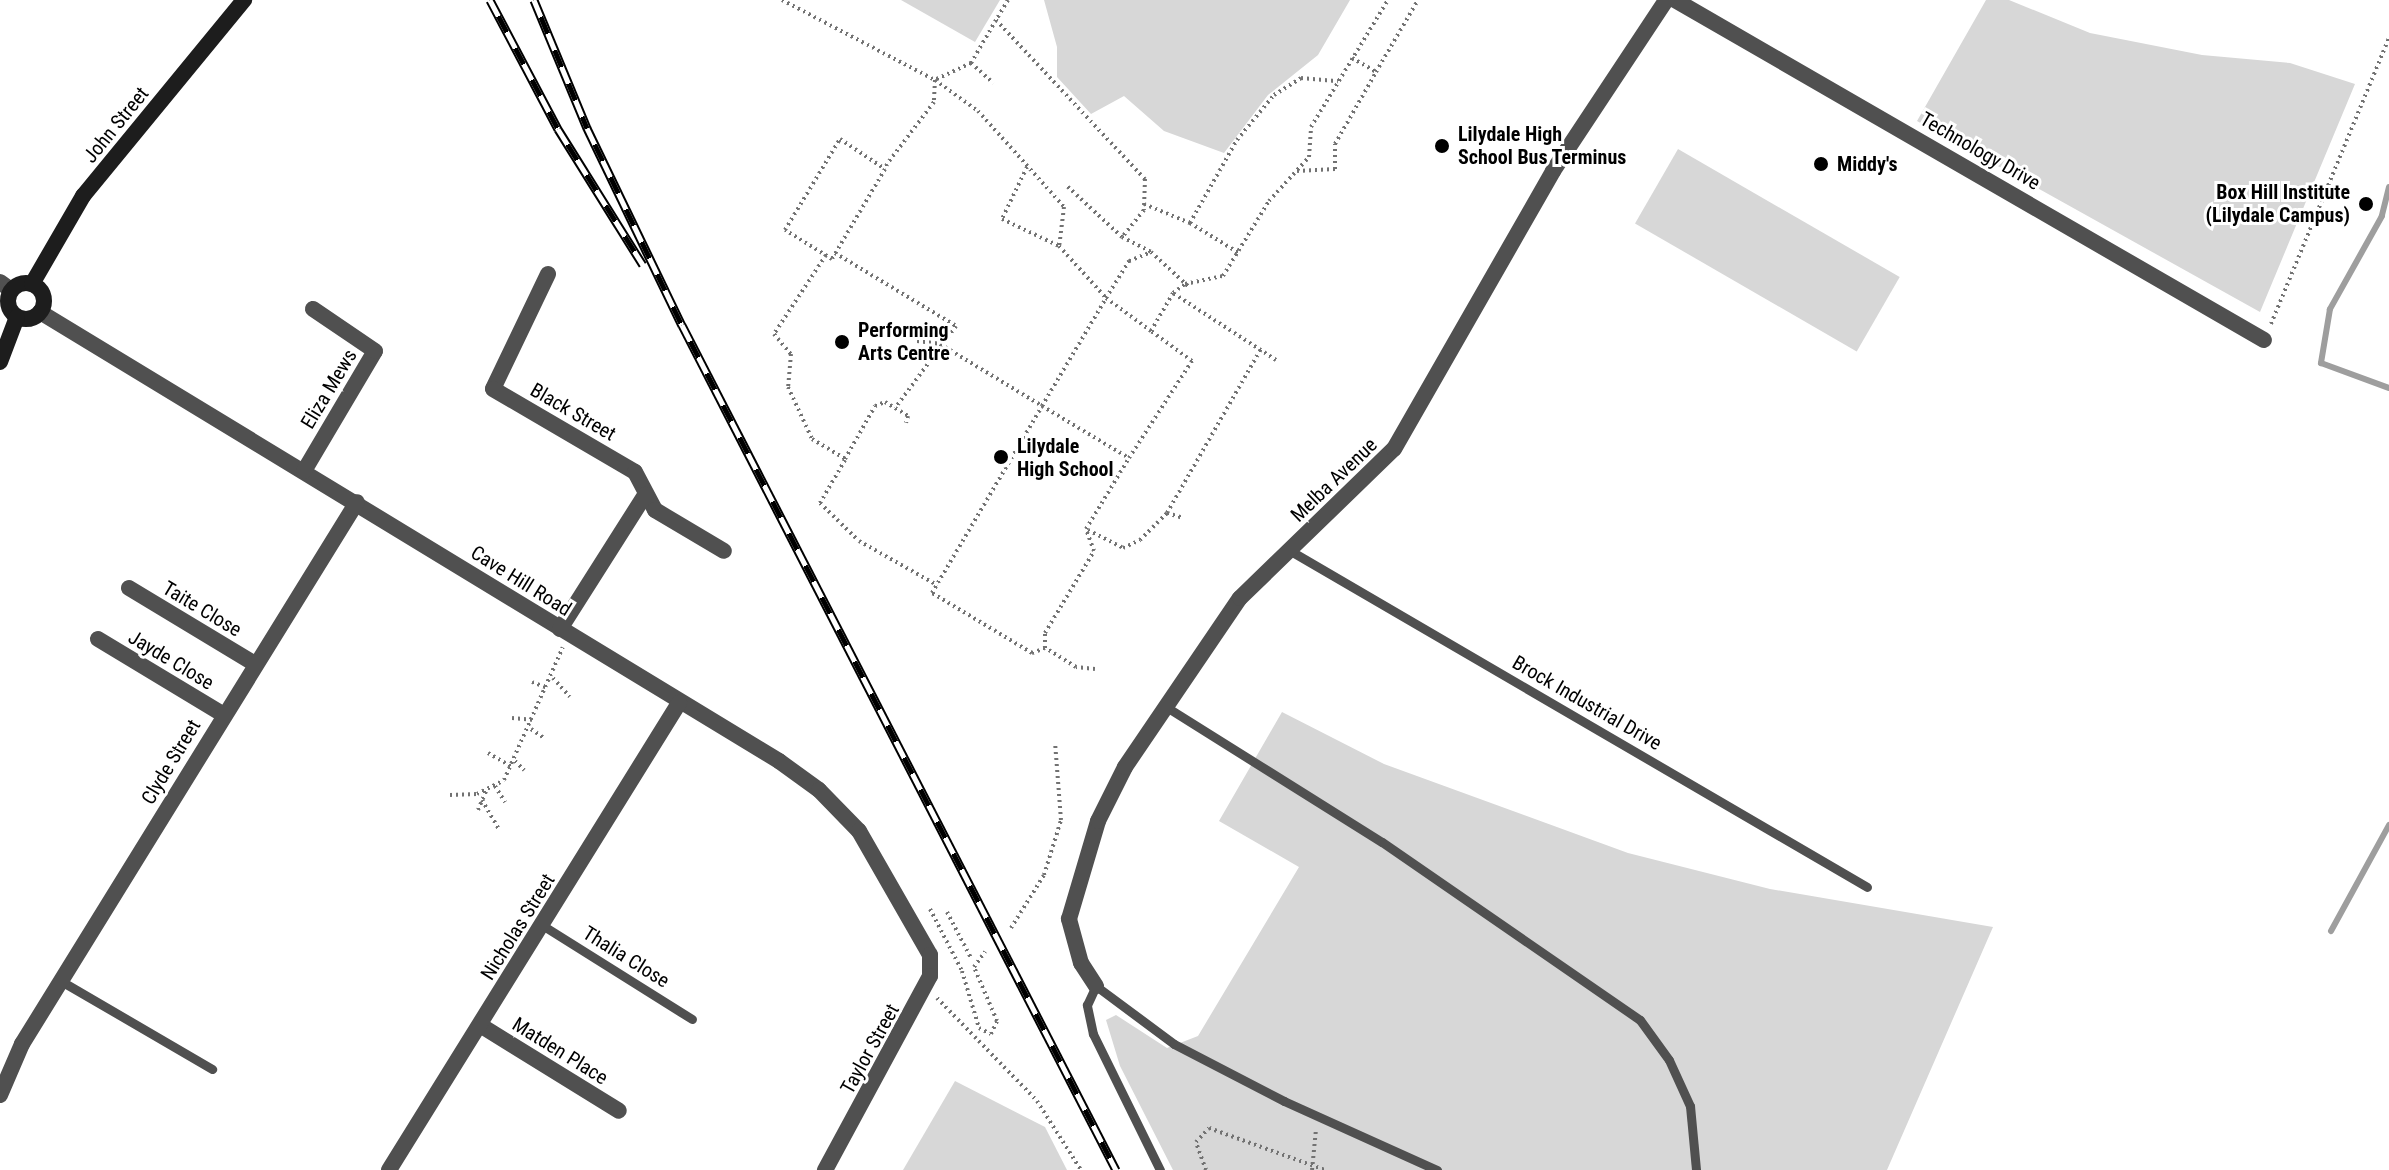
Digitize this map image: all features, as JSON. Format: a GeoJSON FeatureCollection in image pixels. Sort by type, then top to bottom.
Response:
{"type":"FeatureCollection","features":[{"type":"Feature","properties":{"kind":"main road","name":"John Street"},"geometry":{"type":"LineString","coordinates":[[32,284],[83,196],[244,0]]}},
{"type":"Feature","properties":{"kind":"main road"},"geometry":{"type":"LineString","coordinates":[[32,284],[44,298],[40,312],[29,319],[17,317],[7,303],[6,286],[32,284]]}},
{"type":"Feature","properties":{"kind":"main road"},"geometry":{"type":"LineString","coordinates":[[0,362],[17,317]]}},
{"type":"Feature","properties":{"kind":"street","name":"Melba Avenue"},"geometry":{"type":"LineString","coordinates":[[1096,986],[1081,963],[1069,919],[1075,889],[1098,821],[1125,767],[1168,708],[1223,620],[1289,550],[1394,449],[1553,171],[1666,0]]}},
{"type":"Feature","properties":{"kind":"street","name":"Technology Drive"},"geometry":{"type":"LineString","coordinates":[[1675,0],[2264,340]]}},
{"type":"Feature","properties":{"kind":"street","name":"Black Street"},"geometry":{"type":"LineString","coordinates":[[548,274],[493,389],[635,472],[655,510],[724,551]]}},
{"type":"Feature","properties":{"kind":"street","name":"Eliza Mews"},"geometry":{"type":"LineString","coordinates":[[304,471],[375,351],[313,309]]}},
{"type":"Feature","properties":{"kind":"street","name":"Cave Hill Road"},"geometry":{"type":"LineString","coordinates":[[40,312],[357,502],[819,790],[859,831],[924,943]]}},
{"type":"Feature","properties":{"kind":"street"},"geometry":{"type":"LineString","coordinates":[[564,631],[645,495]]}},
{"type":"Feature","properties":{"kind":"street","name":"Clyde Street"},"geometry":{"type":"LineString","coordinates":[[0,1095],[22,1044],[357,502]]}},
{"type":"Feature","properties":{"kind":"street","name":"Taite Close"},"geometry":{"type":"LineString","coordinates":[[129,588],[255,664]]}},
{"type":"Feature","properties":{"kind":"street","name":"Jayde Close"},"geometry":{"type":"LineString","coordinates":[[98,639],[224,715]]}},
{"type":"Feature","properties":{"kind":"street","name":"Nicholas Street"},"geometry":{"type":"LineString","coordinates":[[389,1170],[679,703]]}},
{"type":"Feature","properties":{"kind":"street","name":"Taylor Street"},"geometry":{"type":"LineString","coordinates":[[825,1170],[925,987],[930,955],[924,943]]}},
{"type":"Feature","properties":{"kind":"street","name":"Matden Place"},"geometry":{"type":"LineString","coordinates":[[480,1025],[619,1111]]}},
{"type":"Feature","properties":{"kind":"street","name":"Clyde Street"},"geometry":{"type":"LineString","coordinates":[[0,1065],[22,1044]]}},
{"type":"Feature","properties":{"kind":"lane","name":"Brock Industrial Drive"},"geometry":{"type":"LineString","coordinates":[[1289,550],[1867,887]]}},
{"type":"Feature","properties":{"kind":"lane"},"geometry":{"type":"LineString","coordinates":[[1168,708],[1382,842],[1640,1020],[1669,1060],[1690,1106],[1696,1170]]}},
{"type":"Feature","properties":{"kind":"lane","name":"Thalia Close"},"geometry":{"type":"LineString","coordinates":[[542,925],[692,1019]]}},
{"type":"Feature","properties":{"kind":"lane"},"geometry":{"type":"LineString","coordinates":[[61,981],[212,1069]]}},
{"type":"Feature","properties":{"kind":"lane"},"geometry":{"type":"LineString","coordinates":[[1160,1170],[1093,1034],[1087,1005],[1096,986],[1174,1044],[1321,1118],[1437,1170]]}},
{"type":"Feature","properties":{"kind":"path"},"geometry":{"type":"LineString","coordinates":[[782,0],[935,80],[978,111],[1064,207],[1059,246]]}},
{"type":"Feature","properties":{"kind":"path"},"geometry":{"type":"LineString","coordinates":[[935,80],[971,63],[1008,0]]}},
{"type":"Feature","properties":{"kind":"path"},"geometry":{"type":"LineString","coordinates":[[1151,331],[1173,293],[1187,285],[1223,276],[1269,201],[1309,157],[1311,127],[1388,0]]}},
{"type":"Feature","properties":{"kind":"path"},"geometry":{"type":"LineString","coordinates":[[1297,171],[1335,169],[1335,144],[1418,0]]}},
{"type":"Feature","properties":{"kind":"path"},"geometry":{"type":"LineString","coordinates":[[996,20],[1145,179],[1144,204],[1122,237]]}},
{"type":"Feature","properties":{"kind":"path"},"geometry":{"type":"LineString","coordinates":[[2264,340],[2389,37]]}},
{"type":"Feature","properties":{"kind":"path"},"geometry":{"type":"LineString","coordinates":[[1352,58],[1376,72]]}},
{"type":"Feature","properties":{"kind":"path"},"geometry":{"type":"LineString","coordinates":[[971,63],[993,83]]}},
{"type":"Feature","properties":{"kind":"path"},"geometry":{"type":"LineString","coordinates":[[1190,223],[1237,140],[1274,95],[1301,78],[1339,81]]}},
{"type":"Feature","properties":{"kind":"path"},"geometry":{"type":"LineString","coordinates":[[885,169],[840,139],[785,230],[832,259],[885,169],[934,102],[935,80]]}},
{"type":"Feature","properties":{"kind":"path"},"geometry":{"type":"LineString","coordinates":[[1028,166],[1002,219],[1059,246],[1106,298],[1192,361],[1086,529]]}},
{"type":"Feature","properties":{"kind":"path"},"geometry":{"type":"LineString","coordinates":[[1067,186],[1122,237],[1151,252],[1187,285]]}},
{"type":"Feature","properties":{"kind":"path"},"geometry":{"type":"LineString","coordinates":[[1144,204],[1190,223],[1239,254]]}},
{"type":"Feature","properties":{"kind":"path"},"geometry":{"type":"LineString","coordinates":[[1045,648],[1032,653],[932,593],[1129,261],[1151,252]]}},
{"type":"Feature","properties":{"kind":"path"},"geometry":{"type":"LineString","coordinates":[[835,253],[956,326],[895,408]]}},
{"type":"Feature","properties":{"kind":"path"},"geometry":{"type":"LineString","coordinates":[[826,255],[774,334],[791,354],[788,387],[812,439],[845,459]]}},
{"type":"Feature","properties":{"kind":"path"},"geometry":{"type":"LineString","coordinates":[[1173,293],[1276,360]]}},
{"type":"Feature","properties":{"kind":"path"},"geometry":{"type":"LineString","coordinates":[[917,341],[940,344],[1129,458]]}},
{"type":"Feature","properties":{"kind":"path"},"geometry":{"type":"LineString","coordinates":[[1086,529],[1123,548],[1140,540],[1167,513],[1261,348]]}},
{"type":"Feature","properties":{"kind":"path"},"geometry":{"type":"LineString","coordinates":[[906,423],[908,416],[885,402],[875,406],[820,503],[859,541],[937,585]]}},
{"type":"Feature","properties":{"kind":"path"},"geometry":{"type":"LineString","coordinates":[[1167,513],[1183,518]]}},
{"type":"Feature","properties":{"kind":"path"},"geometry":{"type":"LineString","coordinates":[[1045,648],[1045,633],[1094,551],[1086,529]]}},
{"type":"Feature","properties":{"kind":"path"},"geometry":{"type":"LineString","coordinates":[[450,795],[486,791],[495,786],[512,767],[552,678],[564,631]]}},
{"type":"Feature","properties":{"kind":"path"},"geometry":{"type":"LineString","coordinates":[[1045,648],[1076,667],[1095,669]]}},
{"type":"Feature","properties":{"kind":"path"},"geometry":{"type":"LineString","coordinates":[[552,678],[570,697]]}},
{"type":"Feature","properties":{"kind":"path"},"geometry":{"type":"LineString","coordinates":[[532,682],[548,688]]}},
{"type":"Feature","properties":{"kind":"path"},"geometry":{"type":"LineString","coordinates":[[512,718],[535,720]]}},
{"type":"Feature","properties":{"kind":"path"},"geometry":{"type":"LineString","coordinates":[[531,729],[544,738]]}},
{"type":"Feature","properties":{"kind":"path"},"geometry":{"type":"LineString","coordinates":[[1011,928],[1044,875],[1059,830],[1055,742]]}},
{"type":"Feature","properties":{"kind":"path"},"geometry":{"type":"LineString","coordinates":[[488,753],[512,767]]}},
{"type":"Feature","properties":{"kind":"path"},"geometry":{"type":"LineString","coordinates":[[515,761],[524,770]]}},
{"type":"Feature","properties":{"kind":"path"},"geometry":{"type":"LineString","coordinates":[[495,786],[505,802]]}},
{"type":"Feature","properties":{"kind":"path"},"geometry":{"type":"LineString","coordinates":[[478,810],[486,791]]}},
{"type":"Feature","properties":{"kind":"path"},"geometry":{"type":"LineString","coordinates":[[482,800],[499,830]]}},
{"type":"Feature","properties":{"kind":"path"},"geometry":{"type":"LineString","coordinates":[[930,909],[962,971],[979,1028],[991,1034],[997,1021],[974,967],[985,952]]}},
{"type":"Feature","properties":{"kind":"path"},"geometry":{"type":"LineString","coordinates":[[947,912],[971,958]]}},
{"type":"Feature","properties":{"kind":"path"},"geometry":{"type":"LineString","coordinates":[[925,987],[1037,1101],[1081,1170]]}},
{"type":"Feature","properties":{"kind":"path"},"geometry":{"type":"LineString","coordinates":[[1312,1168],[1314,1134],[1321,1118]]}},
{"type":"Feature","properties":{"kind":"path"},"geometry":{"type":"LineString","coordinates":[[1206,1170],[1196,1142],[1209,1128],[1312,1168],[1325,1170]]}},
{"type":"Feature","properties":{"kind":"shaded area"},"geometry":{"type":"Polygon","coordinates":[[[901,0],[1000,0],[975,42],[901,0]]]}},
{"type":"Feature","properties":{"kind":"shaded area"},"geometry":{"type":"Polygon","coordinates":[[[1044,0],[1350,0],[1318,55],[1268,95],[1224,153],[1164,131],[1124,96],[1091,114],[1057,77],[1057,47],[1044,0]]]}},
{"type":"Feature","properties":{"kind":"shaded area"},"geometry":{"type":"Polygon","coordinates":[[[1986,0],[2009,0],[2090,33],[2202,55],[2290,63],[2355,84],[2260,312],[1917,121],[1986,0]]]}},
{"type":"Feature","properties":{"kind":"shaded area"},"geometry":{"type":"Polygon","coordinates":[[[1678,149],[1900,277],[1857,351],[1635,223],[1678,149]]]}},
{"type":"Feature","properties":{"kind":"shaded area"},"geometry":{"type":"Polygon","coordinates":[[[1282,712],[1384,764],[1628,853],[1770,889],[1993,927],[1887,1170],[1173,1170],[1120,1066],[1106,1020],[1116,1015],[1167,1048],[1198,1036],[1299,867],[1219,821],[1282,712]]]}},
{"type":"Feature","properties":{"kind":"shaded area"},"geometry":{"type":"Polygon","coordinates":[[[955,1081],[1045,1127],[1067,1170],[903,1170],[955,1081]]]}},
{"type":"Feature","properties":{"kind":"waterway"},"geometry":{"type":"LineString","coordinates":[[2389,187],[2382,216],[2330,309],[2321,363],[2389,388]]}},
{"type":"Feature","properties":{"kind":"waterway"},"geometry":{"type":"LineString","coordinates":[[2331,931],[2389,825]]}},
{"type":"Feature","properties":{"kind":"railway"},"geometry":{"type":"LineString","coordinates":[[490,0],[558,129],[643,265]]}},
{"type":"Feature","properties":{"kind":"railway"},"geometry":{"type":"LineString","coordinates":[[534,0],[587,128],[682,325],[1116,1170]]}},
{"type":"Feature","properties":{"kind":"place","name":"Lilydale High School Bus Terminus"},"geometry":{"type":"Point","coordinates":[1442,146]}},
{"type":"Feature","properties":{"kind":"place","name":"Middy's"},"geometry":{"type":"Point","coordinates":[1821,164]}},
{"type":"Feature","properties":{"kind":"place","name":"Box Hill Institute (Lilydale Campus)"},"geometry":{"type":"Point","coordinates":[2366,204]}},
{"type":"Feature","properties":{"kind":"place","name":"Performing Arts Centre"},"geometry":{"type":"Point","coordinates":[842,342]}},
{"type":"Feature","properties":{"kind":"place","name":"Lilydale High School"},"geometry":{"type":"Point","coordinates":[1001,457]}}]}
